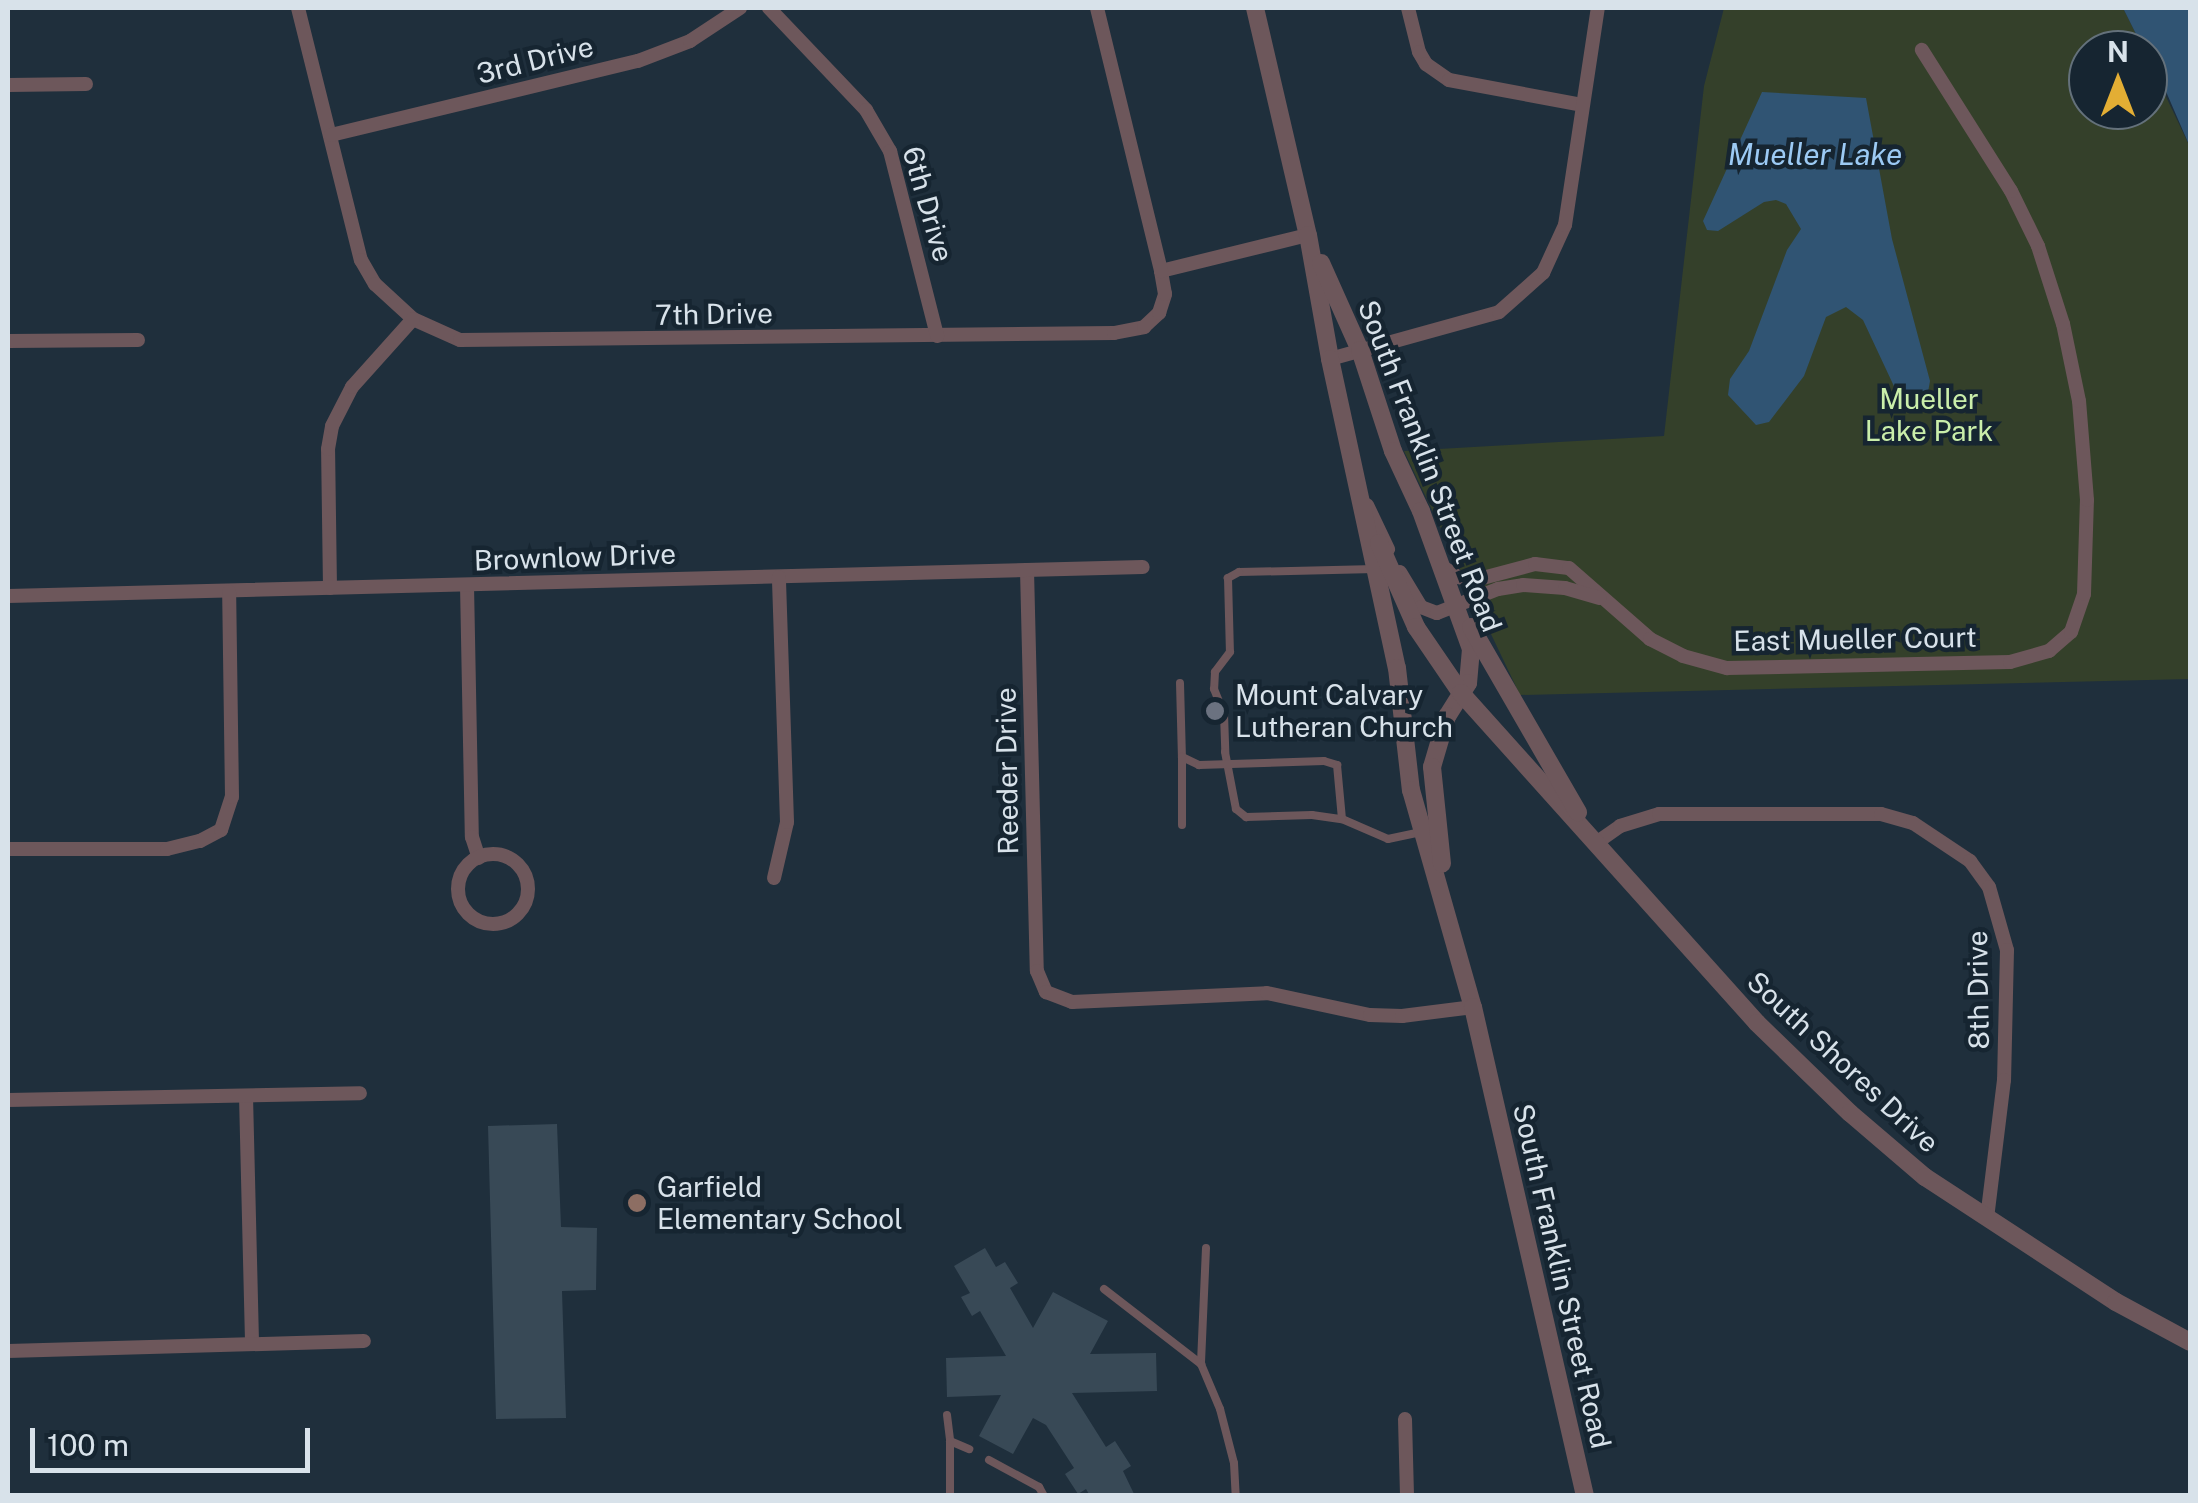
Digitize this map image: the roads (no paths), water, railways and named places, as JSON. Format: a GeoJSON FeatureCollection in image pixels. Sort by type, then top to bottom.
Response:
{"type":"FeatureCollection","features":[{"type":"Feature","properties":{"kind":"street","name":"7th Drive"},"geometry":{"type":"LineString","coordinates":[[298,8],[361,260],[375,284],[413,319],[447,337],[476,343],[1128,331],[1144,326],[1159,313],[1165,294],[1161,271]]}},
{"type":"Feature","properties":{"kind":"street","name":"3rd Drive"},"geometry":{"type":"LineString","coordinates":[[331,135],[638,61],[690,42],[740,8]]}},
{"type":"Feature","properties":{"kind":"street","name":"6th Drive"},"geometry":{"type":"LineString","coordinates":[[768,8],[866,110],[883,138],[896,167],[937,336]]}},
{"type":"Feature","properties":{"kind":"street"},"geometry":{"type":"LineString","coordinates":[[1097,8],[1161,271],[1308,235]]}},
{"type":"Feature","properties":{"kind":"street","name":"South Franklin Street Road"},"geometry":{"type":"LineString","coordinates":[[1256,8],[1308,235],[1355,482],[1397,668],[1406,762],[1422,832],[1473,1007],[1586,1496]]}},
{"type":"Feature","properties":{"kind":"street"},"geometry":{"type":"LineString","coordinates":[[1408,8],[1419,52],[1426,64],[1449,80],[1582,105]]}},
{"type":"Feature","properties":{"kind":"street"},"geometry":{"type":"LineString","coordinates":[[1330,358],[1476,321],[1499,312],[1532,287],[1565,226],[1598,8]]}},
{"type":"Feature","properties":{"kind":"street","name":"East Mueller Court"},"geometry":{"type":"LineString","coordinates":[[1443,567],[1458,577],[1475,580],[1524,565],[1557,565],[1578,573],[1633,628],[1667,649],[1727,668],[2010,662],[2037,656],[2062,642],[2082,607],[2087,555],[2084,433],[2066,336],[2048,271],[2026,218],[1922,50]]}},
{"type":"Feature","properties":{"kind":"street"},"geometry":{"type":"LineString","coordinates":[[8,85],[86,84]]}},
{"type":"Feature","properties":{"kind":"street","name":"South Franklin Street Road"},"geometry":{"type":"LineString","coordinates":[[1308,235],[1360,350],[1393,450],[1458,606],[1472,660],[1461,694],[1442,729],[1432,767],[1432,797],[1459,951]]}},
{"type":"Feature","properties":{"kind":"street"},"geometry":{"type":"LineString","coordinates":[[330,588],[328,449],[332,426],[352,387],[413,319]]}},
{"type":"Feature","properties":{"kind":"street"},"geometry":{"type":"LineString","coordinates":[[8,340],[138,340]]}},
{"type":"Feature","properties":{"kind":"street"},"geometry":{"type":"LineString","coordinates":[[1355,482],[1415,600],[1437,613],[1458,606]]}},
{"type":"Feature","properties":{"kind":"street","name":"South Shores Drive"},"geometry":{"type":"LineString","coordinates":[[1355,482],[1400,597],[1461,694],[1716,980],[1850,1113],[1925,1176],[2116,1302],[2190,1342]]}},
{"type":"Feature","properties":{"kind":"street","name":"Brownlow Drive"},"geometry":{"type":"LineString","coordinates":[[8,596],[1143,567]]}},
{"type":"Feature","properties":{"kind":"street","name":"Reeder Drive"},"geometry":{"type":"LineString","coordinates":[[1027,570],[1037,971],[1046,992],[1066,1002],[1268,994],[1402,1016],[1473,1007]]}},
{"type":"Feature","properties":{"kind":"street"},"geometry":{"type":"LineString","coordinates":[[774,878],[787,822],[779,576]]}},
{"type":"Feature","properties":{"kind":"street","name":"East Mueller Court"},"geometry":{"type":"LineString","coordinates":[[1458,606],[1523,584],[1565,588],[1604,600]]}},
{"type":"Feature","properties":{"kind":"street"},"geometry":{"type":"LineString","coordinates":[[468,585],[472,837],[479,858]]}},
{"type":"Feature","properties":{"kind":"street"},"geometry":{"type":"LineString","coordinates":[[8,850],[167,849],[200,841],[221,830],[232,797],[228,592]]}},
{"type":"Feature","properties":{"kind":"street","name":"South Shores Drive"},"geometry":{"type":"LineString","coordinates":[[1458,606],[1596,843]]}},
{"type":"Feature","properties":{"kind":"street"},"geometry":{"type":"LineString","coordinates":[[1442,729],[1464,718],[1490,728]]}},
{"type":"Feature","properties":{"kind":"street","name":"8th Drive"},"geometry":{"type":"LineString","coordinates":[[1596,843],[1620,826],[1659,814],[1881,814],[1913,823],[1970,861],[1989,887],[2008,950],[2004,1080],[1987,1219]]}},
{"type":"Feature","properties":{"kind":"street"},"geometry":{"type":"LineString","coordinates":[[490,854],[512,860],[526,879],[526,902],[511,919],[500,923],[478,921],[462,906],[458,894],[462,872],[479,858],[490,854]]}},
{"type":"Feature","properties":{"kind":"street"},"geometry":{"type":"LineString","coordinates":[[8,1100],[360,1093]]}},
{"type":"Feature","properties":{"kind":"street"},"geometry":{"type":"LineString","coordinates":[[246,1096],[252,1342]]}},
{"type":"Feature","properties":{"kind":"street"},"geometry":{"type":"LineString","coordinates":[[8,1351],[364,1342]]}},
{"type":"Feature","properties":{"kind":"street"},"geometry":{"type":"LineString","coordinates":[[1405,1419],[1407,1496]]}},
{"type":"Feature","properties":{"kind":"lane"},"geometry":{"type":"LineString","coordinates":[[1375,569],[1239,572],[1228,578],[1230,652],[1216,672],[1214,690],[1224,714],[1225,752],[1230,762],[1236,810],[1246,816],[1312,815],[1342,819],[1388,838],[1422,832]]}},
{"type":"Feature","properties":{"kind":"lane"},"geometry":{"type":"LineString","coordinates":[[1180,682],[1182,825]]}},
{"type":"Feature","properties":{"kind":"lane"},"geometry":{"type":"LineString","coordinates":[[1182,758],[1199,765],[1324,761],[1337,765],[1342,819]]}},
{"type":"Feature","properties":{"kind":"lane"},"geometry":{"type":"LineString","coordinates":[[1206,1248],[1201,1364],[1220,1408],[1234,1463],[1236,1496]]}},
{"type":"Feature","properties":{"kind":"lane"},"geometry":{"type":"LineString","coordinates":[[1104,1289],[1201,1364]]}},
{"type":"Feature","properties":{"kind":"lane"},"geometry":{"type":"LineString","coordinates":[[947,1416],[950,1496]]}},
{"type":"Feature","properties":{"kind":"lane"},"geometry":{"type":"LineString","coordinates":[[950,1442],[969,1449]]}},
{"type":"Feature","properties":{"kind":"lane"},"geometry":{"type":"LineString","coordinates":[[989,1460],[1040,1487],[1044,1496]]}},
{"type":"Feature","properties":{"kind":"water"},"geometry":{"type":"Polygon","coordinates":[[[2123,8],[2190,8],[2190,147],[2168,96],[2168,30],[2134,30],[2123,8]]]}},
{"type":"Feature","properties":{"kind":"water","name":"Mueller Lake"},"geometry":{"type":"Polygon","coordinates":[[[1762,92],[1866,98],[1892,239],[1930,381],[1927,398],[1921,402],[1906,402],[1899,397],[1863,320],[1846,307],[1826,317],[1804,376],[1769,422],[1756,425],[1728,395],[1730,379],[1749,351],[1787,250],[1801,229],[1786,204],[1776,200],[1764,202],[1718,231],[1707,230],[1703,221],[1762,92]]]}},
{"type":"Feature","properties":{"kind":"place","name":"Mount Calvary Lutheran Church"},"geometry":{"type":"Point","coordinates":[1215,711]}},
{"type":"Feature","properties":{"kind":"place","name":"Garfield Elementary School"},"geometry":{"type":"Point","coordinates":[637,1203]}},
{"type":"Feature","properties":{"kind":"park label","name":"Mueller Lake Park"},"geometry":{"type":"Point","coordinates":[1929,415]}}]}
